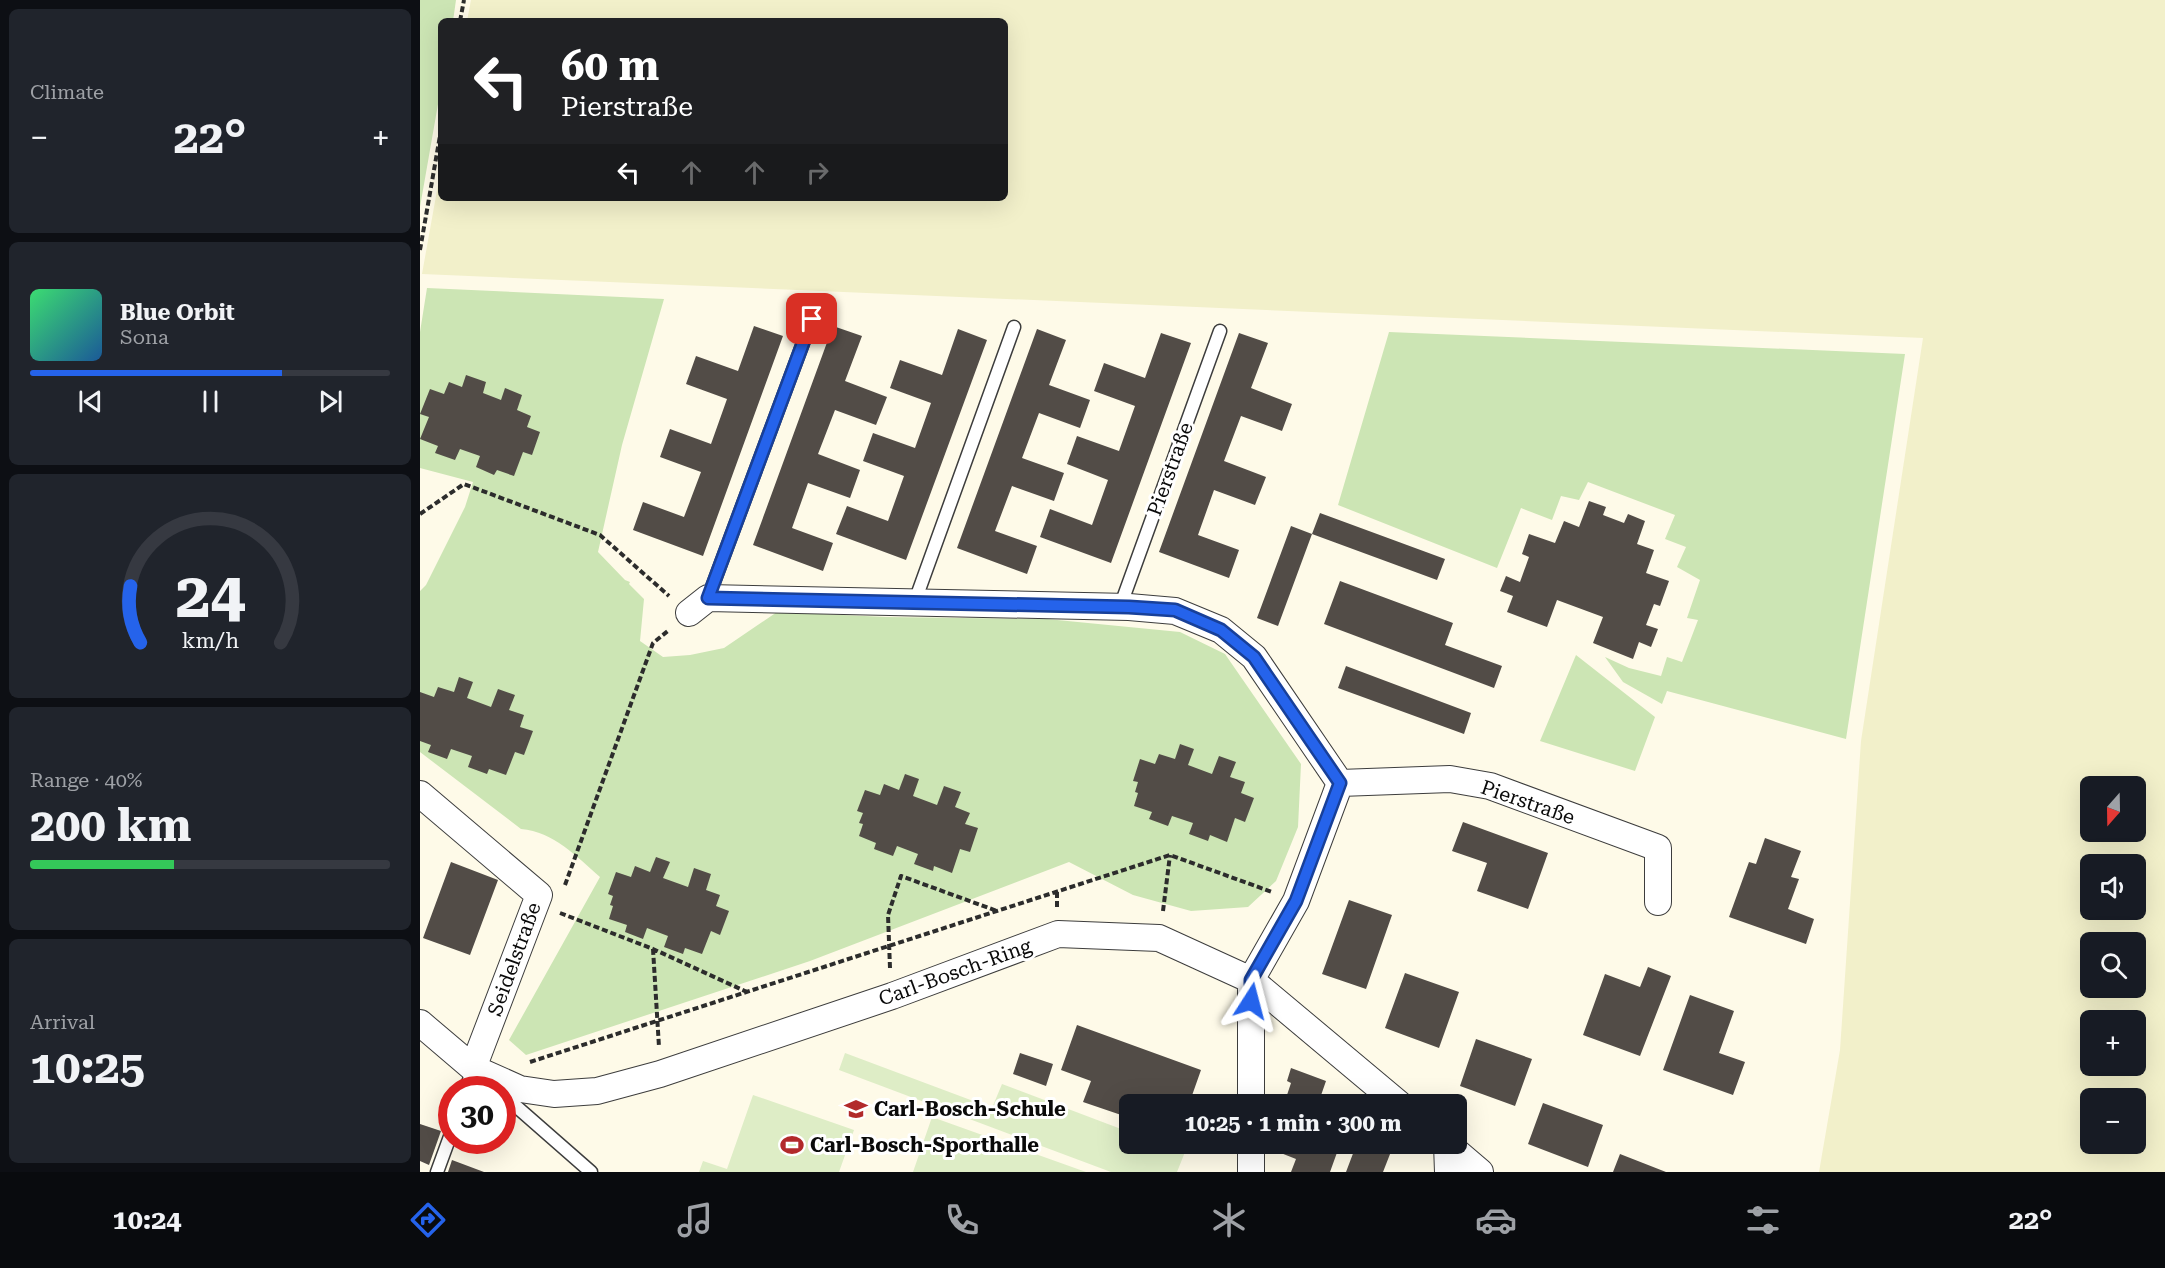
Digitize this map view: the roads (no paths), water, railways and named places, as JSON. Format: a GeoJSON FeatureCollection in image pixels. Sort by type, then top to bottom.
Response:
{"type":"FeatureCollection","features":[{"type":"Feature","properties":{"kind":"street"},"geometry":{"type":"LineString","coordinates":[[698,605],[915,601],[1175,610],[1221,630],[1254,657],[1340,783],[1296,901],[1251,980],[1251,1094]]}},
{"type":"Feature","properties":{"kind":"street","name":"Pierstraße"},"geometry":{"type":"LineString","coordinates":[[1340,783],[1450,779],[1490,786],[1636,840],[1658,849],[1658,902]]}},
{"type":"Feature","properties":{"kind":"street","name":"Seidelstraße"},"geometry":{"type":"LineString","coordinates":[[420,794],[537,899],[471,1076]]}},
{"type":"Feature","properties":{"kind":"street","name":"Carl-Bosch-Ring"},"geometry":{"type":"LineString","coordinates":[[516,1088],[554,1094],[597,1091],[660,1074],[892,996],[1058,934],[1159,938],[1251,980],[1387,1094]]}},
{"type":"Feature","properties":{"kind":"street","name":"Carl-Bosch-Ring"},"geometry":{"type":"LineString","coordinates":[[420,1023],[467,1076]]}},
{"type":"Feature","properties":{"kind":"street"},"geometry":{"type":"LineString","coordinates":[[1251,1154],[1251,1172]]}},
{"type":"Feature","properties":{"kind":"street"},"geometry":{"type":"LineString","coordinates":[[1447,1154],[1448,1172]]}},
{"type":"Feature","properties":{"kind":"street"},"geometry":{"type":"LineString","coordinates":[[1460,1154],[1480,1172]]}},
{"type":"Feature","properties":{"kind":"lane"},"geometry":{"type":"LineString","coordinates":[[698,605],[812,319]]}},
{"type":"Feature","properties":{"kind":"lane"},"geometry":{"type":"LineString","coordinates":[[915,601],[1014,327]]}},
{"type":"Feature","properties":{"kind":"lane","name":"Pierstraße"},"geometry":{"type":"LineString","coordinates":[[1120,607],[1220,331]]}},
{"type":"Feature","properties":{"kind":"lane"},"geometry":{"type":"LineString","coordinates":[[516,1106],[591,1172]]}},
{"type":"Feature","properties":{"kind":"lane"},"geometry":{"type":"LineString","coordinates":[[437,1172],[444,1154]]}},
{"type":"Feature","properties":{"kind":"place","name":"Carl-Bosch-Schule"},"geometry":{"type":"Point","coordinates":[856,1109]}},
{"type":"Feature","properties":{"kind":"place","name":"Carl-Bosch-Sporthalle"},"geometry":{"type":"Point","coordinates":[792,1145]}}]}
